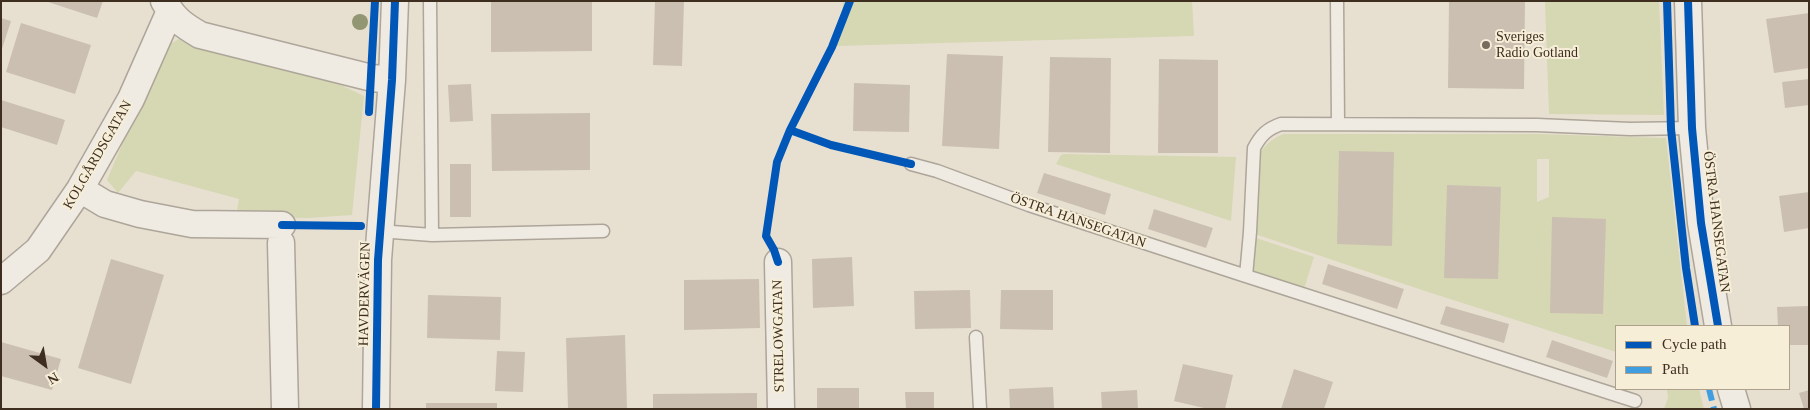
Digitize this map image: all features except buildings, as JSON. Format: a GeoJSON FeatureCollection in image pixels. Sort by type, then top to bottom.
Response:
{"type":"FeatureCollection","features":[{"type":"Feature","properties":{"kind":"street","name":"HAVDERVÄGEN"},"geometry":{"type":"LineString","coordinates":[[376,409],[379,231],[392,80],[395,1]]}},
{"type":"Feature","properties":{"kind":"street","name":"ÖSTRA HANSEGATAN"},"geometry":{"type":"LineString","coordinates":[[1688,1],[1692,128],[1701,222],[1718,325]]}},
{"type":"Feature","properties":{"kind":"street","name":"KOLGÅRDSGATAN"},"geometry":{"type":"LineString","coordinates":[[167,6],[181,24],[200,35],[372,78],[392,80]]}},
{"type":"Feature","properties":{"kind":"street","name":"KOLGÅRDSGATAN"},"geometry":{"type":"LineString","coordinates":[[1,281],[38,250],[80,189],[131,99],[167,6]]}},
{"type":"Feature","properties":{"kind":"street"},"geometry":{"type":"LineString","coordinates":[[80,189],[105,204],[140,214],[192,224],[282,234],[285,409]]}},
{"type":"Feature","properties":{"kind":"street","name":"STRELOWGATAN"},"geometry":{"type":"LineString","coordinates":[[778,262],[781,409]]}},
{"type":"Feature","properties":{"kind":"street"},"geometry":{"type":"LineString","coordinates":[[1731,390],[1737,409]]}},
{"type":"Feature","properties":{"kind":"lane"},"geometry":{"type":"LineString","coordinates":[[430,1],[432,235]]}},
{"type":"Feature","properties":{"kind":"lane"},"geometry":{"type":"LineString","coordinates":[[1337,1],[1338,124]]}},
{"type":"Feature","properties":{"kind":"lane"},"geometry":{"type":"LineString","coordinates":[[1246,276],[1254,148],[1260,136],[1268,129],[1281,124],[1537,126],[1638,129],[1692,128]]}},
{"type":"Feature","properties":{"kind":"lane","name":"ÖSTRA HANSEGATAN"},"geometry":{"type":"LineString","coordinates":[[911,164],[937,171],[1029,205],[1635,401]]}},
{"type":"Feature","properties":{"kind":"lane"},"geometry":{"type":"LineString","coordinates":[[379,231],[432,235],[603,231]]}},
{"type":"Feature","properties":{"kind":"lane"},"geometry":{"type":"LineString","coordinates":[[976,337],[980,409]]}},
{"type":"Feature","properties":{"kind":"green space"},"geometry":{"type":"Polygon","coordinates":[[[843,1],[1192,1],[1194,36],[836,46],[841,34],[843,1]]]}},
{"type":"Feature","properties":{"kind":"green space"},"geometry":{"type":"Polygon","coordinates":[[[1545,1],[1659,1],[1664,115],[1549,114],[1545,1]]]}},
{"type":"Feature","properties":{"kind":"green space"},"geometry":{"type":"Polygon","coordinates":[[[182,37],[326,78],[364,96],[352,215],[308,218],[236,217],[239,199],[136,171],[118,193],[107,180],[162,49],[182,37]]]}},
{"type":"Feature","properties":{"kind":"green space"},"geometry":{"type":"Polygon","coordinates":[[[1284,134],[1536,134],[1666,138],[1687,325],[1615,325],[1615,352],[1255,234],[1260,153],[1270,141],[1284,134]],[[1537,159],[1537,202],[1549,197],[1549,159],[1537,159]]]}},
{"type":"Feature","properties":{"kind":"green space"},"geometry":{"type":"Polygon","coordinates":[[[1061,155],[1236,157],[1231,221],[1056,164],[1061,155]]]}},
{"type":"Feature","properties":{"kind":"green space"},"geometry":{"type":"Polygon","coordinates":[[[1256,238],[1314,257],[1304,289],[1252,270],[1256,238]]]}},
{"type":"Feature","properties":{"kind":"green space"},"geometry":{"type":"Polygon","coordinates":[[[1667,390],[1699,390],[1704,409],[1664,409],[1668,398],[1667,390]]]}},
{"type":"Feature","properties":{"kind":"marked path"},"geometry":{"type":"LineString","coordinates":[[1709,390],[1714,409]]}},
{"type":"Feature","properties":{"kind":"cycle path"},"geometry":{"type":"LineString","coordinates":[[369,112],[375,1]]}},
{"type":"Feature","properties":{"kind":"cycle path"},"geometry":{"type":"LineString","coordinates":[[376,409],[378,260],[392,80],[395,1]]}},
{"type":"Feature","properties":{"kind":"cycle path"},"geometry":{"type":"LineString","coordinates":[[778,262],[766,236],[777,162],[790,130],[832,47],[850,1]]}},
{"type":"Feature","properties":{"kind":"cycle path"},"geometry":{"type":"LineString","coordinates":[[1667,1],[1671,129],[1686,268],[1695,325]]}},
{"type":"Feature","properties":{"kind":"cycle path"},"geometry":{"type":"LineString","coordinates":[[1688,1],[1692,128],[1701,223],[1718,325]]}},
{"type":"Feature","properties":{"kind":"cycle path"},"geometry":{"type":"LineString","coordinates":[[790,130],[831,145],[911,164]]}},
{"type":"Feature","properties":{"kind":"cycle path"},"geometry":{"type":"LineString","coordinates":[[282,225],[361,226]]}},
{"type":"Feature","properties":{"kind":"place","name":"Sveriges Radio Gotland"},"geometry":{"type":"Point","coordinates":[1486,45]}}]}
